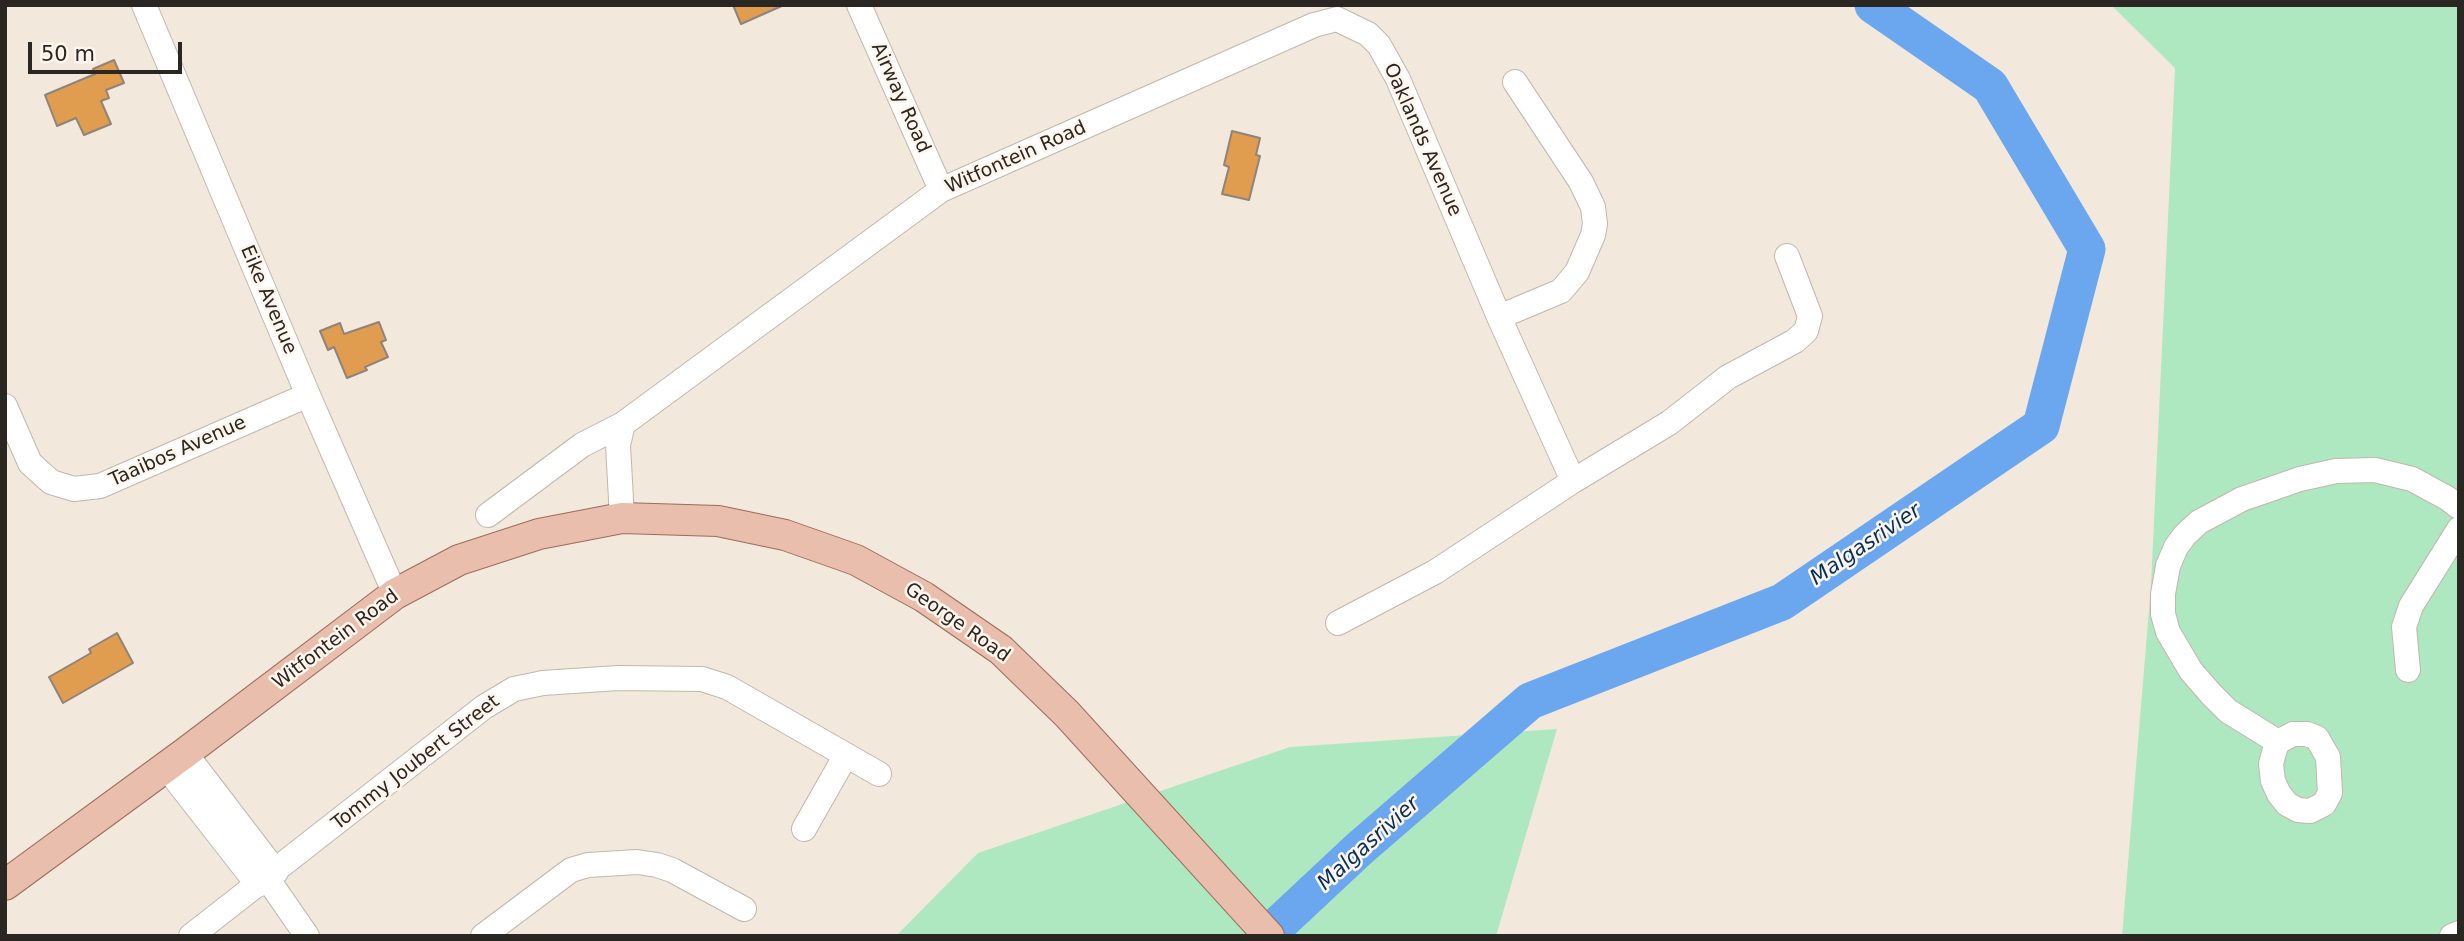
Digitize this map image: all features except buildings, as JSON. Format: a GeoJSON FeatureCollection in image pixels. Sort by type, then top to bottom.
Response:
{"type":"FeatureCollection","features":[{"type":"Feature","properties":{"kind":"main road","name":"Witfontein Road"},"geometry":{"type":"LineString","coordinates":[[5,885],[395,594],[460,560],[486,551],[539,534],[622,518]]}},
{"type":"Feature","properties":{"kind":"main road","name":"George Road"},"geometry":{"type":"LineString","coordinates":[[622,518],[718,521],[785,535],[856,560],[924,597],[1001,650],[1067,714],[1269,936]]}},
{"type":"Feature","properties":{"kind":"street","name":"Eike Avenue"},"geometry":{"type":"LineString","coordinates":[[144,5],[395,594]]}},
{"type":"Feature","properties":{"kind":"street","name":"Airway Road"},"geometry":{"type":"LineString","coordinates":[[859,5],[941,190]]}},
{"type":"Feature","properties":{"kind":"street","name":"Witfontein Road"},"geometry":{"type":"LineString","coordinates":[[488,515],[582,445],[623,424],[941,190],[1314,25],[1337,19]]}},
{"type":"Feature","properties":{"kind":"street","name":"Oaklands Avenue"},"geometry":{"type":"LineString","coordinates":[[1337,19],[1368,34],[1379,45],[1398,79],[1499,317],[1573,481]]}},
{"type":"Feature","properties":{"kind":"street"},"geometry":{"type":"LineString","coordinates":[[1499,317],[1561,290],[1577,272],[1595,224],[1592,207],[1581,183],[1515,82]]}},
{"type":"Feature","properties":{"kind":"street"},"geometry":{"type":"LineString","coordinates":[[1338,623],[1435,572],[1573,481],[1669,422],[1728,377],[1795,341],[1806,331],[1810,316],[1787,256]]}},
{"type":"Feature","properties":{"kind":"street","name":"Taaibos Avenue"},"geometry":{"type":"LineString","coordinates":[[5,406],[30,463],[51,482],[74,489],[100,486],[308,395]]}},
{"type":"Feature","properties":{"kind":"street"},"geometry":{"type":"LineString","coordinates":[[622,518],[618,444],[623,424]]}},
{"type":"Feature","properties":{"kind":"street"},"geometry":{"type":"LineString","coordinates":[[2278,742],[2228,711],[2211,694],[2191,671],[2168,632],[2163,614],[2163,594],[2168,566],[2176,547],[2185,535],[2199,522],[2242,499],[2300,479],[2336,471],[2375,470],[2412,479],[2459,507]]}},
{"type":"Feature","properties":{"kind":"street"},"geometry":{"type":"LineString","coordinates":[[2408,670],[2404,627],[2411,606],[2459,529]]}},
{"type":"Feature","properties":{"kind":"street","name":"Tommy Joubert Street"},"geometry":{"type":"LineString","coordinates":[[191,936],[484,707],[514,689],[543,682],[618,678],[702,679],[727,687],[879,775]]}},
{"type":"Feature","properties":{"kind":"street"},"geometry":{"type":"LineString","coordinates":[[804,829],[846,755]]}},
{"type":"Feature","properties":{"kind":"street"},"geometry":{"type":"LineString","coordinates":[[176,760],[267,878],[307,936]]}},
{"type":"Feature","properties":{"kind":"street"},"geometry":{"type":"LineString","coordinates":[[483,936],[571,870],[597,864],[636,862],[665,867],[744,909]]}},
{"type":"Feature","properties":{"kind":"street"},"geometry":{"type":"LineString","coordinates":[[2452,936],[2459,933]]}},
{"type":"Feature","properties":{"kind":"green space"},"geometry":{"type":"Polygon","coordinates":[[[2111,5],[2459,5],[2459,936],[2122,936],[2151,585],[2175,68],[2111,5]]]}},
{"type":"Feature","properties":{"kind":"green space"},"geometry":{"type":"Polygon","coordinates":[[[1557,729],[1496,936],[896,936],[978,853],[1290,747],[1557,729]]]}},
{"type":"Feature","properties":{"kind":"waterway","name":"Malgasrivier"},"geometry":{"type":"LineString","coordinates":[[1266,936],[1359,849],[1530,701],[1782,602],[2041,426],[2087,249],[1990,86],[1873,5]]}}]}
